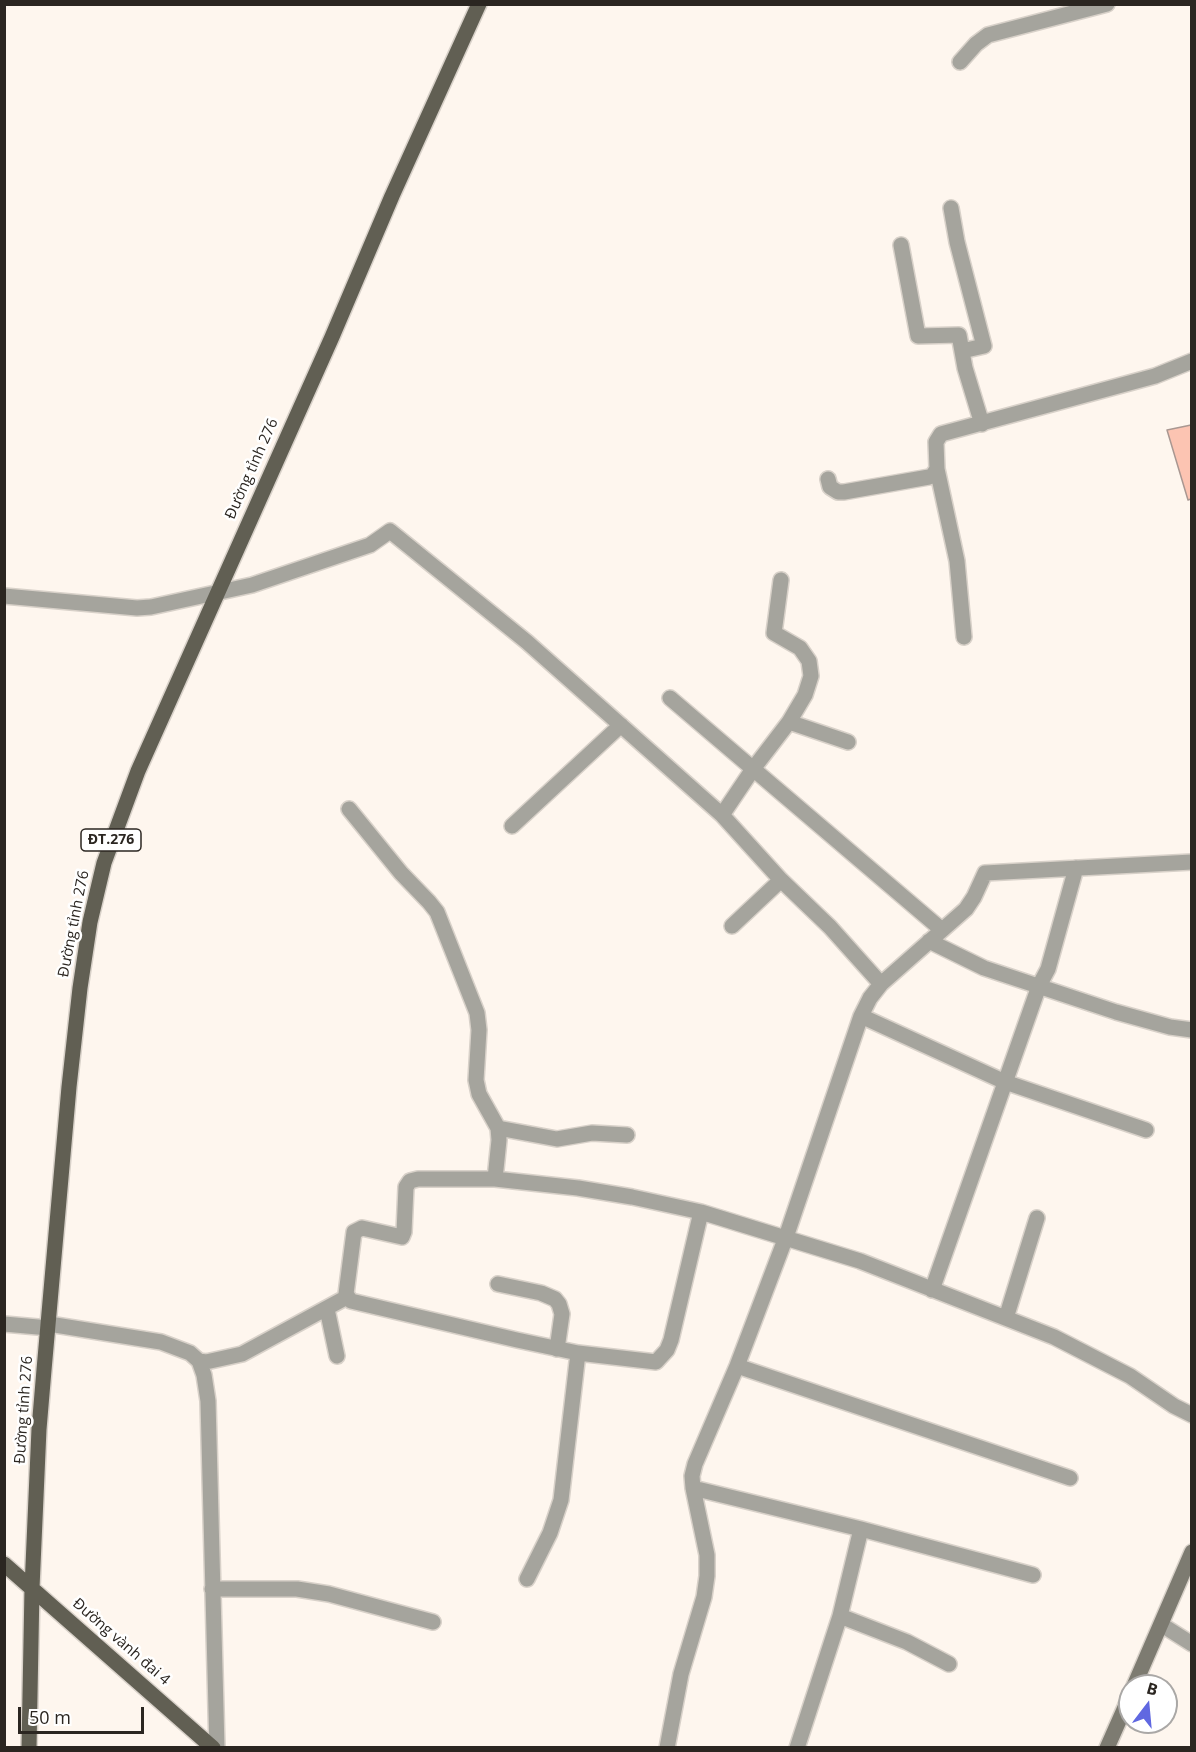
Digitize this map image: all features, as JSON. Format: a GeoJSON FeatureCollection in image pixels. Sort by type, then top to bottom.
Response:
{"type":"FeatureCollection","features":[{"type":"Feature","properties":{"kind":"main road","name":"Đường tỉnh 276"},"geometry":{"type":"LineString","coordinates":[[29,1748],[32,1588],[39,1429],[69,1087],[90,922],[110,844],[127,798],[216,592],[479,4]]}},
{"type":"Feature","properties":{"kind":"main road"},"geometry":{"type":"LineString","coordinates":[[1140,1674],[1191,1552]]}},
{"type":"Feature","properties":{"kind":"main road","name":"Đường vành đai 4"},"geometry":{"type":"LineString","coordinates":[[4,1564],[215,1748]]}},
{"type":"Feature","properties":{"kind":"main road"},"geometry":{"type":"LineString","coordinates":[[1107,1748],[1118,1723]]}},
{"type":"Feature","properties":{"kind":"street"},"geometry":{"type":"LineString","coordinates":[[960,62],[976,44],[988,35],[1107,4]]}},
{"type":"Feature","properties":{"kind":"street"},"geometry":{"type":"LineString","coordinates":[[951,208],[957,242],[984,346],[962,351]]}},
{"type":"Feature","properties":{"kind":"street"},"geometry":{"type":"LineString","coordinates":[[901,245],[918,336],[959,335],[982,424]]}},
{"type":"Feature","properties":{"kind":"street"},"geometry":{"type":"LineString","coordinates":[[964,637],[956,552],[937,469],[936,442],[941,434],[1155,376],[1191,361]]}},
{"type":"Feature","properties":{"kind":"street"},"geometry":{"type":"LineString","coordinates":[[828,479],[830,487],[838,492],[844,492],[928,477],[932,476],[937,469]]}},
{"type":"Feature","properties":{"kind":"street"},"geometry":{"type":"LineString","coordinates":[[4,596],[137,608],[151,607],[252,585],[370,545],[390,531],[527,642],[722,815],[781,880],[830,927],[881,984]]}},
{"type":"Feature","properties":{"kind":"street"},"geometry":{"type":"LineString","coordinates":[[722,815],[789,722],[805,695],[811,676],[809,661],[800,648],[774,633],[781,580]]}},
{"type":"Feature","properties":{"kind":"street"},"geometry":{"type":"LineString","coordinates":[[670,698],[942,930]]}},
{"type":"Feature","properties":{"kind":"street"},"geometry":{"type":"LineString","coordinates":[[789,722],[848,742]]}},
{"type":"Feature","properties":{"kind":"street"},"geometry":{"type":"LineString","coordinates":[[512,826],[621,725]]}},
{"type":"Feature","properties":{"kind":"street"},"geometry":{"type":"LineString","coordinates":[[350,809],[401,873],[437,912],[477,1013],[479,1030],[476,1080],[480,1094],[498,1128],[495,1179]]}},
{"type":"Feature","properties":{"kind":"street"},"geometry":{"type":"LineString","coordinates":[[667,1748],[681,1674],[704,1597],[707,1576],[707,1554],[693,1488],[692,1476],[695,1464],[786,1237],[861,1016],[870,998],[881,984],[966,909],[975,897],[985,873],[1191,862]]}},
{"type":"Feature","properties":{"kind":"street"},"geometry":{"type":"LineString","coordinates":[[932,1290],[1039,986],[1048,969],[1076,868]]}},
{"type":"Feature","properties":{"kind":"street"},"geometry":{"type":"LineString","coordinates":[[732,926],[781,880]]}},
{"type":"Feature","properties":{"kind":"street"},"geometry":{"type":"LineString","coordinates":[[929,941],[984,968],[1116,1012],[1170,1027],[1191,1030]]}},
{"type":"Feature","properties":{"kind":"street"},"geometry":{"type":"LineString","coordinates":[[861,1016],[1005,1082],[1146,1130]]}},
{"type":"Feature","properties":{"kind":"street"},"geometry":{"type":"LineString","coordinates":[[498,1128],[557,1139],[592,1133],[627,1135]]}},
{"type":"Feature","properties":{"kind":"street"},"geometry":{"type":"LineString","coordinates":[[701,1212],[676,1325],[661,1359],[656,1362],[557,1349],[351,1301],[345,1291],[354,1232],[362,1228],[402,1237],[407,1183],[417,1179],[495,1179],[632,1197],[701,1212],[860,1261],[1054,1337],[1121,1371],[1191,1415]]}},
{"type":"Feature","properties":{"kind":"street"},"geometry":{"type":"LineString","coordinates":[[1005,1318],[1037,1218]]}},
{"type":"Feature","properties":{"kind":"street"},"geometry":{"type":"LineString","coordinates":[[498,1284],[542,1293],[555,1299],[562,1314],[557,1349]]}},
{"type":"Feature","properties":{"kind":"street"},"geometry":{"type":"LineString","coordinates":[[199,1361],[206,1362],[242,1354],[347,1297]]}},
{"type":"Feature","properties":{"kind":"street"},"geometry":{"type":"LineString","coordinates":[[327,1309],[337,1356]]}},
{"type":"Feature","properties":{"kind":"street"},"geometry":{"type":"LineString","coordinates":[[4,1324],[49,1326],[161,1342],[190,1353],[199,1361],[204,1375],[208,1401],[215,1748]]}},
{"type":"Feature","properties":{"kind":"street"},"geometry":{"type":"LineString","coordinates":[[527,1579],[550,1533],[561,1500],[578,1353]]}},
{"type":"Feature","properties":{"kind":"street"},"geometry":{"type":"LineString","coordinates":[[736,1366],[1070,1478]]}},
{"type":"Feature","properties":{"kind":"street"},"geometry":{"type":"LineString","coordinates":[[693,1488],[861,1528],[1034,1575]]}},
{"type":"Feature","properties":{"kind":"street"},"geometry":{"type":"LineString","coordinates":[[797,1748],[840,1616],[861,1528]]}},
{"type":"Feature","properties":{"kind":"street"},"geometry":{"type":"LineString","coordinates":[[212,1589],[297,1589],[329,1594],[434,1622]]}},
{"type":"Feature","properties":{"kind":"street"},"geometry":{"type":"LineString","coordinates":[[840,1616],[907,1642],[949,1664]]}},
{"type":"Feature","properties":{"kind":"street"},"geometry":{"type":"LineString","coordinates":[[1162,1625],[1191,1644]]}},
{"type":"Feature","properties":{"kind":"building"},"geometry":{"type":"Polygon","coordinates":[[[1191,425],[1191,499],[1188,500],[1167,430],[1191,425]]]}}]}
